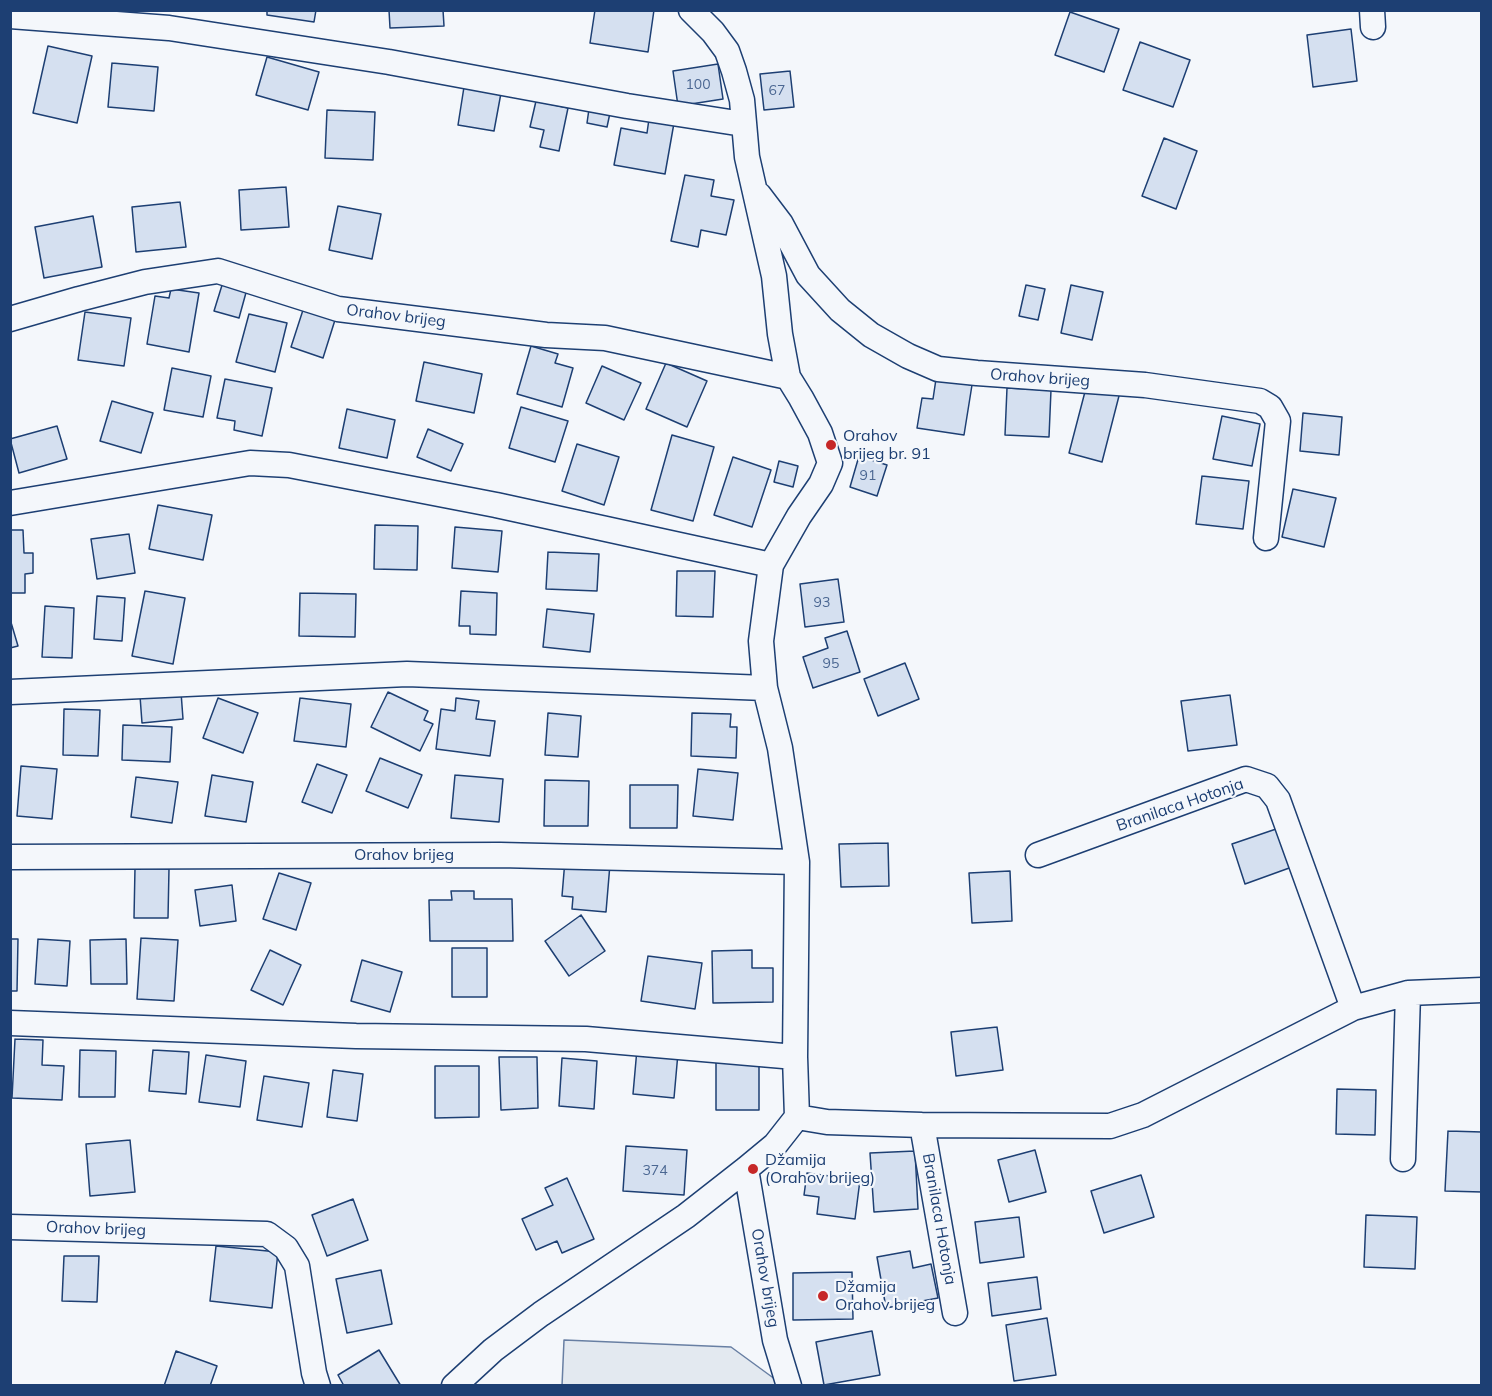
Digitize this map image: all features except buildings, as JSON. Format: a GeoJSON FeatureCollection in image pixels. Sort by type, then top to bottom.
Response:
{"type":"FeatureCollection","features":[{"type":"Feature","properties":{"kind":"street","name":"Orahov brijeg"},"geometry":{"type":"LineString","coordinates":[[691,10],[727,51],[734,71],[742,100],[747,157],[753,189],[774,276],[780,334],[788,377],[820,433],[830,463],[821,484],[799,516],[771,565],[761,641],[765,688],[780,748],[796,862],[797,1117]]}},
{"type":"Feature","properties":{"kind":"street"},"geometry":{"type":"LineString","coordinates":[[10,16],[169,28],[389,62],[627,106],[743,124]]}},
{"type":"Feature","properties":{"kind":"street","name":"Orahov brijeg"},"geometry":{"type":"LineString","coordinates":[[753,189],[782,224],[808,275],[840,310],[871,335],[938,369],[1145,386],[1260,401],[1270,407],[1278,421],[1266,538]]}},
{"type":"Feature","properties":{"kind":"street","name":"Orahov brijeg"},"geometry":{"type":"LineString","coordinates":[[10,320],[145,282],[218,271],[338,309],[546,335],[605,338],[788,377]]}},
{"type":"Feature","properties":{"kind":"street"},"geometry":{"type":"LineString","coordinates":[[10,503],[250,462],[289,465],[496,505],[771,565]]}},
{"type":"Feature","properties":{"kind":"street"},"geometry":{"type":"LineString","coordinates":[[10,692],[407,674],[765,688]]}},
{"type":"Feature","properties":{"kind":"street","name":"Branilaca Hotonja"},"geometry":{"type":"LineString","coordinates":[[1038,855],[1246,779],[1267,786],[1278,800],[1353,1008]]}},
{"type":"Feature","properties":{"kind":"street","name":"Orahov brijeg"},"geometry":{"type":"LineString","coordinates":[[10,857],[500,855],[796,862]]}},
{"type":"Feature","properties":{"kind":"street"},"geometry":{"type":"LineString","coordinates":[[454,1386],[493,1350],[517,1332],[686,1216],[746,1169],[775,1145],[797,1117],[827,1122],[922,1125],[1110,1126],[1143,1115],[1353,1008],[1407,993],[1482,990]]}},
{"type":"Feature","properties":{"kind":"street"},"geometry":{"type":"LineString","coordinates":[[1402,1159],[1407,993]]}},
{"type":"Feature","properties":{"kind":"street"},"geometry":{"type":"LineString","coordinates":[[10,1023],[356,1036],[586,1039],[795,1057]]}},
{"type":"Feature","properties":{"kind":"street","name":"Branilaca Hotonja"},"geometry":{"type":"LineString","coordinates":[[922,1125],[955,1313]]}},
{"type":"Feature","properties":{"kind":"street","name":"Orahov brijeg"},"geometry":{"type":"LineString","coordinates":[[746,1169],[775,1340],[789,1386]]}},
{"type":"Feature","properties":{"kind":"street","name":"Orahov brijeg"},"geometry":{"type":"LineString","coordinates":[[10,1227],[267,1234],[286,1248],[297,1266],[318,1386]]}},
{"type":"Feature","properties":{"kind":"shaded area"},"geometry":{"type":"Polygon","coordinates":[[[564,1340],[731,1347],[783,1385],[562,1386],[564,1340]]]}},
{"type":"Feature","properties":{"kind":"place","name":"Orahov brijeg br. 91"},"geometry":{"type":"Point","coordinates":[831,445]}},
{"type":"Feature","properties":{"kind":"place","name":"Džamija (Orahov brijeg)"},"geometry":{"type":"Point","coordinates":[753,1169]}},
{"type":"Feature","properties":{"kind":"place","name":"Džamija Orahov brijeg"},"geometry":{"type":"Point","coordinates":[823,1296]}}]}
